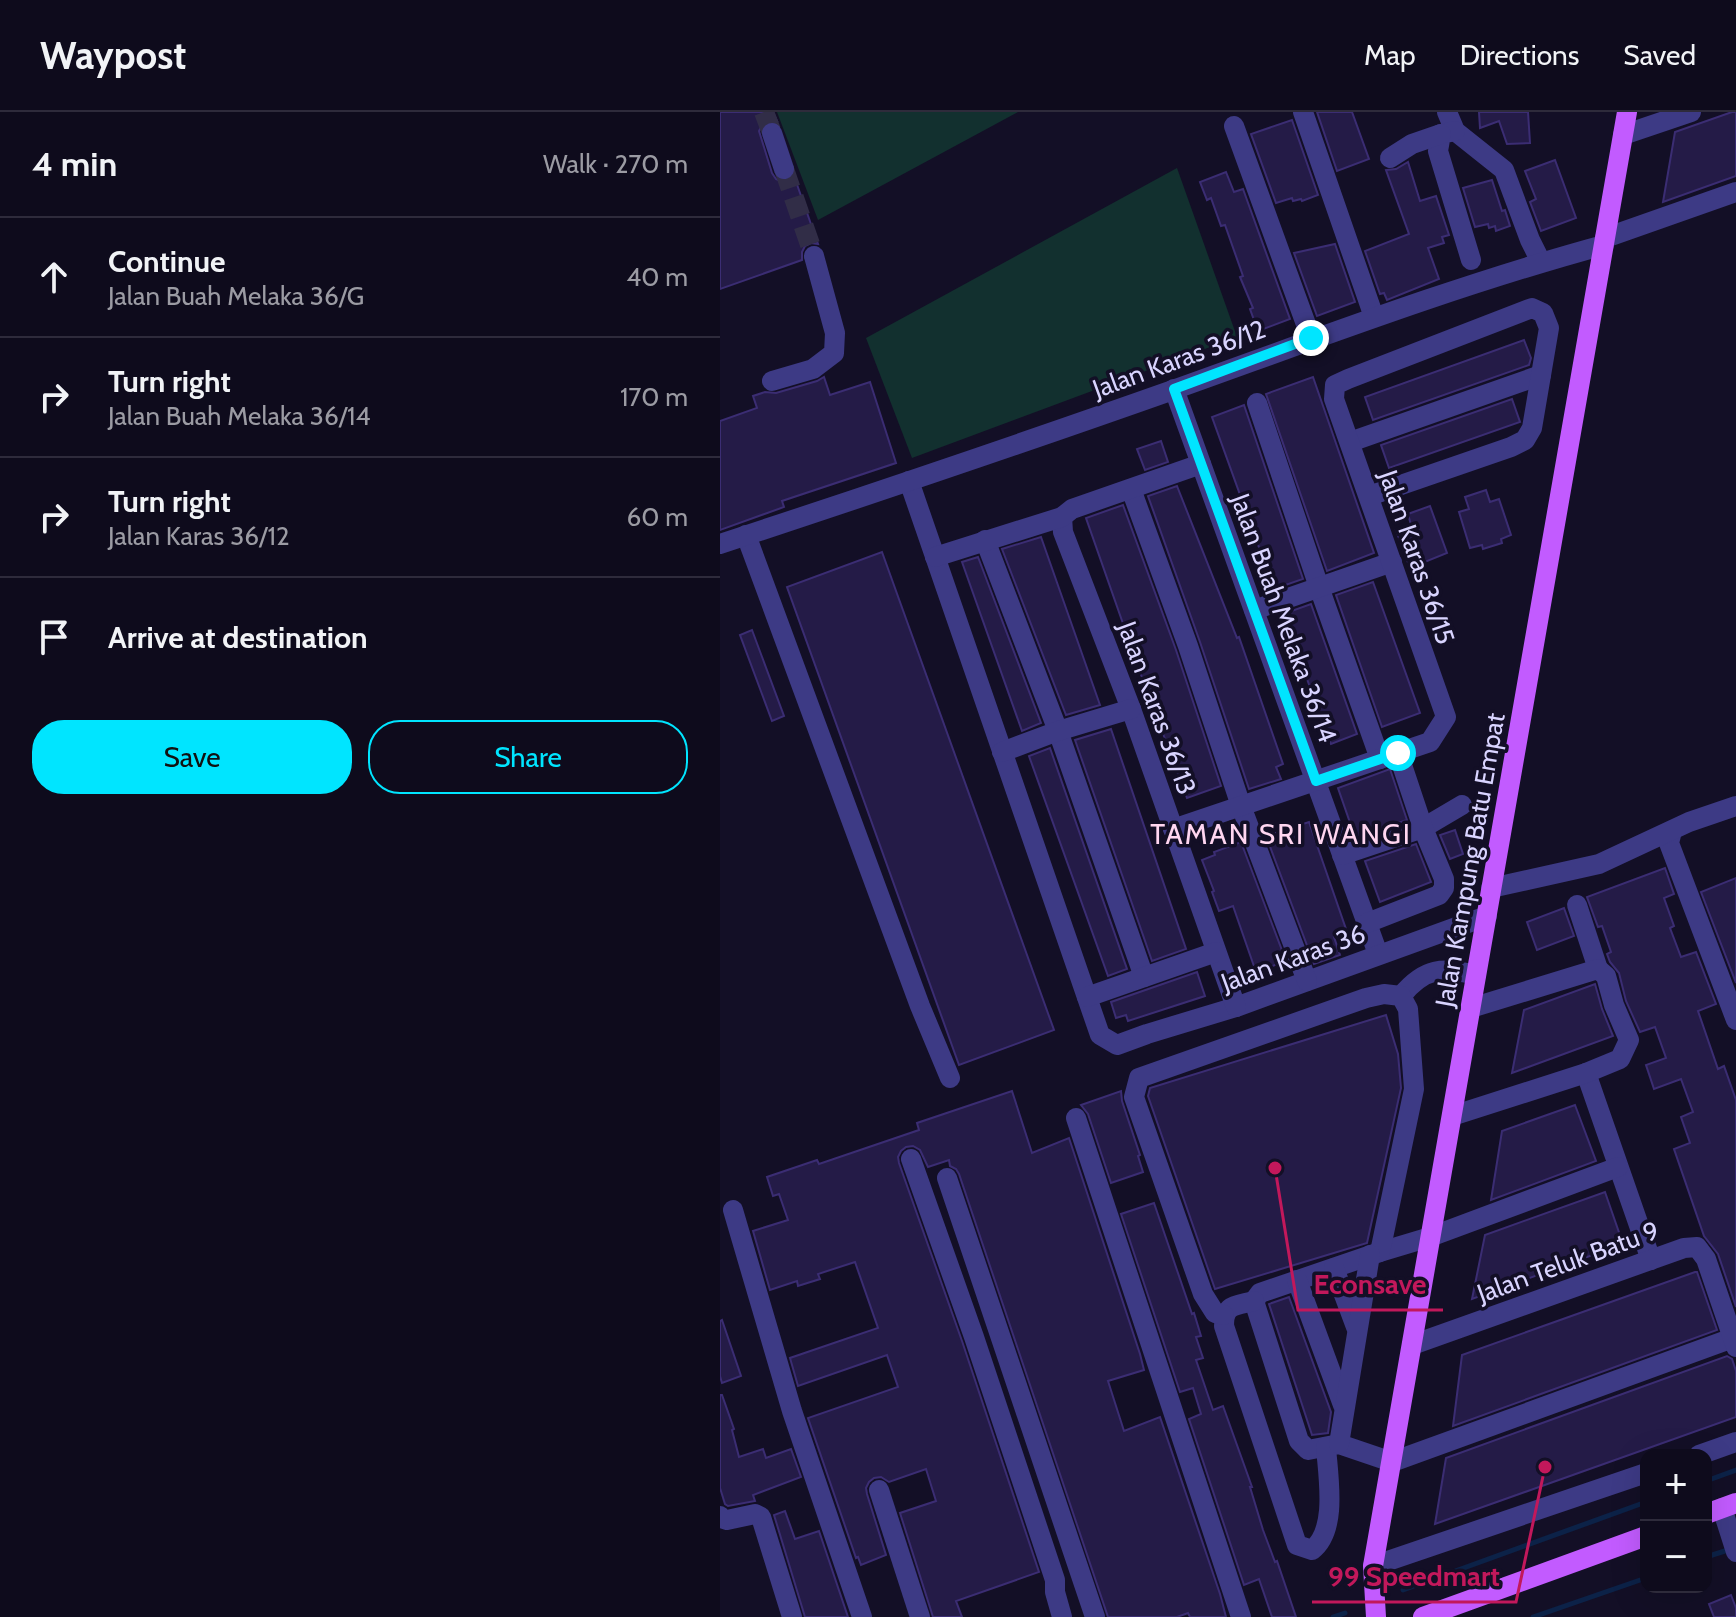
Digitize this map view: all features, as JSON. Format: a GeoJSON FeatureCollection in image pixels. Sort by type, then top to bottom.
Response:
{"type":"FeatureCollection","features":[{"type":"Feature","properties":{"kind":"main road","name":"Jalan Kampung Batu Empat"},"geometry":{"type":"LineString","coordinates":[[1376,1617],[1373,1566],[1627,112]]}},
{"type":"Feature","properties":{"kind":"main road"},"geometry":{"type":"LineString","coordinates":[[1423,1617],[1464,1610],[1640,1538]]}},
{"type":"Feature","properties":{"kind":"street"},"geometry":{"type":"LineString","coordinates":[[1303,112],[1374,317]]}},
{"type":"Feature","properties":{"kind":"street"},"geometry":{"type":"LineString","coordinates":[[1623,135],[1691,112]]}},
{"type":"Feature","properties":{"kind":"street"},"geometry":{"type":"LineString","coordinates":[[1234,126],[1311,338]]}},
{"type":"Feature","properties":{"kind":"street"},"geometry":{"type":"LineString","coordinates":[[1390,158],[1448,126]]}},
{"type":"Feature","properties":{"kind":"street"},"geometry":{"type":"LineString","coordinates":[[1448,126],[1438,151],[1471,260]]}},
{"type":"Feature","properties":{"kind":"street"},"geometry":{"type":"LineString","coordinates":[[1448,126],[1504,170],[1541,262]]}},
{"type":"Feature","properties":{"kind":"street"},"geometry":{"type":"LineString","coordinates":[[772,133],[784,169]]}},
{"type":"Feature","properties":{"kind":"street","name":"Jalan Karas 36/12"},"geometry":{"type":"LineString","coordinates":[[720,544],[1174,389],[1311,338],[1604,242],[1736,192]]}},
{"type":"Feature","properties":{"kind":"street"},"geometry":{"type":"LineString","coordinates":[[772,381],[813,369],[834,353],[835,333],[814,256]]}},
{"type":"Feature","properties":{"kind":"street","name":"Jalan Karas 36/15"},"geometry":{"type":"LineString","coordinates":[[1389,756],[1430,742],[1446,717],[1334,399],[1335,385],[1532,308],[1543,313],[1549,328],[1541,375]]}},
{"type":"Feature","properties":{"kind":"street"},"geometry":{"type":"LineString","coordinates":[[1350,442],[1541,375],[1532,428],[1525,440],[1369,496]]}},
{"type":"Feature","properties":{"kind":"street","name":"Jalan Buah Melaka 36/14"},"geometry":{"type":"LineString","coordinates":[[1174,389],[1378,954]]}},
{"type":"Feature","properties":{"kind":"street"},"geometry":{"type":"LineString","coordinates":[[1257,403],[1319,587],[1444,879],[1444,888],[1439,895],[1367,923]]}},
{"type":"Feature","properties":{"kind":"street"},"geometry":{"type":"LineString","coordinates":[[935,557],[1062,517],[1072,509],[1201,464]]}},
{"type":"Feature","properties":{"kind":"street"},"geometry":{"type":"LineString","coordinates":[[909,481],[1087,997],[1216,952]]}},
{"type":"Feature","properties":{"kind":"street"},"geometry":{"type":"LineString","coordinates":[[1131,489],[1241,806],[1307,981]]}},
{"type":"Feature","properties":{"kind":"street","name":"Jalan Karas 36/13"},"geometry":{"type":"LineString","coordinates":[[1062,517],[1063,532],[1131,709],[1236,1007]]}},
{"type":"Feature","properties":{"kind":"street"},"geometry":{"type":"LineString","coordinates":[[746,535],[920,1006],[950,1078]]}},
{"type":"Feature","properties":{"kind":"street"},"geometry":{"type":"LineString","coordinates":[[985,540],[1058,731],[1144,977]]}},
{"type":"Feature","properties":{"kind":"street"},"geometry":{"type":"LineString","coordinates":[[1254,610],[1392,562]]}},
{"type":"Feature","properties":{"kind":"street"},"geometry":{"type":"LineString","coordinates":[[1002,752],[1131,709]]}},
{"type":"Feature","properties":{"kind":"street"},"geometry":{"type":"LineString","coordinates":[[1173,829],[1389,756]]}},
{"type":"Feature","properties":{"kind":"street"},"geometry":{"type":"LineString","coordinates":[[1342,855],[1423,828],[1462,805]]}},
{"type":"Feature","properties":{"kind":"street"},"geometry":{"type":"LineString","coordinates":[[1491,888],[1599,864],[1689,822],[1736,806]]}},
{"type":"Feature","properties":{"kind":"street"},"geometry":{"type":"LineString","coordinates":[[1672,831],[1669,843],[1736,1020]]}},
{"type":"Feature","properties":{"kind":"street"},"geometry":{"type":"LineString","coordinates":[[1452,1116],[1620,1059],[1629,1040],[1606,976],[1598,969],[1577,905]]}},
{"type":"Feature","properties":{"kind":"street","name":"Jalan Karas 36"},"geometry":{"type":"LineString","coordinates":[[1087,997],[1100,1035],[1117,1045],[1236,1007],[1487,916]]}},
{"type":"Feature","properties":{"kind":"street"},"geometry":{"type":"LineString","coordinates":[[1471,1008],[1598,969]]}},
{"type":"Feature","properties":{"kind":"street"},"geometry":{"type":"LineString","coordinates":[[1401,996],[1412,982],[1433,970],[1476,975]]}},
{"type":"Feature","properties":{"kind":"street"},"geometry":{"type":"LineString","coordinates":[[1224,1315],[1215,1313],[1203,1294],[1134,1097],[1139,1078],[1366,998],[1384,994],[1401,996]]}},
{"type":"Feature","properties":{"kind":"street"},"geometry":{"type":"LineString","coordinates":[[1401,996],[1408,1009],[1414,1089],[1375,1254],[1357,1331],[1345,1408],[1332,1446],[1330,1506],[1321,1543],[1312,1550],[1297,1545],[1224,1326],[1224,1315],[1230,1307],[1254,1301],[1260,1293],[1375,1254],[1430,1237],[1618,1167]]}},
{"type":"Feature","properties":{"kind":"street"},"geometry":{"type":"LineString","coordinates":[[1586,1073],[1651,1260]]}},
{"type":"Feature","properties":{"kind":"street"},"geometry":{"type":"LineString","coordinates":[[1076,1118],[1241,1617]]}},
{"type":"Feature","properties":{"kind":"street"},"geometry":{"type":"LineString","coordinates":[[911,1159],[1055,1580],[1062,1617]]}},
{"type":"Feature","properties":{"kind":"street"},"geometry":{"type":"LineString","coordinates":[[947,1178],[1095,1617]]}},
{"type":"Feature","properties":{"kind":"street"},"geometry":{"type":"LineString","coordinates":[[733,1210],[792,1411],[862,1617]]}},
{"type":"Feature","properties":{"kind":"street","name":"Jalan Teluk Batu 9"},"geometry":{"type":"LineString","coordinates":[[1412,1345],[1684,1248],[1697,1247],[1706,1259],[1734,1343]]}},
{"type":"Feature","properties":{"kind":"street"},"geometry":{"type":"LineString","coordinates":[[1334,1268],[1357,1331]]}},
{"type":"Feature","properties":{"kind":"street"},"geometry":{"type":"LineString","coordinates":[[1297,1280],[1345,1408]]}},
{"type":"Feature","properties":{"kind":"street"},"geometry":{"type":"LineString","coordinates":[[1254,1301],[1299,1441],[1308,1450],[1332,1446],[1392,1462],[1734,1343]]}},
{"type":"Feature","properties":{"kind":"street"},"geometry":{"type":"LineString","coordinates":[[1712,1450],[1736,1442]]}},
{"type":"Feature","properties":{"kind":"street"},"geometry":{"type":"LineString","coordinates":[[1373,1566],[1640,1475]]}},
{"type":"Feature","properties":{"kind":"street"},"geometry":{"type":"LineString","coordinates":[[879,1490],[920,1617]]}},
{"type":"Feature","properties":{"kind":"street"},"geometry":{"type":"LineString","coordinates":[[1721,1508],[1736,1552]]}},
{"type":"Feature","properties":{"kind":"street"},"geometry":{"type":"LineString","coordinates":[[720,1516],[727,1520],[755,1514],[761,1517],[792,1617]]}},
{"type":"Feature","properties":{"kind":"green space"},"geometry":{"type":"Polygon","coordinates":[[[777,112],[1018,112],[818,220],[777,112]]]}},
{"type":"Feature","properties":{"kind":"green space"},"geometry":{"type":"Polygon","coordinates":[[[1177,168],[1237,337],[912,458],[866,338],[1177,168]]]}},
{"type":"Feature","properties":{"kind":"building"},"geometry":{"type":"Polygon","coordinates":[[[720,112],[773,112],[777,121],[767,121],[759,131],[772,173],[782,182],[794,176],[818,244],[805,246],[802,260],[720,289],[720,112]]]}},
{"type":"Feature","properties":{"kind":"building"},"geometry":{"type":"Polygon","coordinates":[[[1317,112],[1352,112],[1369,159],[1337,171],[1317,112]]]}},
{"type":"Feature","properties":{"kind":"building"},"geometry":{"type":"Polygon","coordinates":[[[1479,112],[1528,112],[1530,143],[1507,144],[1499,121],[1480,128],[1479,112]]]}},
{"type":"Feature","properties":{"kind":"building"},"geometry":{"type":"Polygon","coordinates":[[[1736,112],[1736,176],[1663,202],[1675,132],[1736,112]]]}},
{"type":"Feature","properties":{"kind":"building"},"geometry":{"type":"Polygon","coordinates":[[[1292,120],[1318,195],[1302,201],[1293,201],[1292,198],[1276,203],[1251,134],[1292,120]]]}},
{"type":"Feature","properties":{"kind":"building"},"geometry":{"type":"Polygon","coordinates":[[[1555,160],[1576,218],[1541,231],[1530,202],[1536,199],[1525,171],[1555,160]]]}},
{"type":"Feature","properties":{"kind":"building"},"geometry":{"type":"Polygon","coordinates":[[[1408,162],[1420,201],[1436,196],[1449,235],[1442,237],[1444,243],[1428,248],[1439,279],[1387,300],[1384,293],[1380,294],[1365,251],[1409,234],[1386,170],[1396,169],[1408,162]]]}},
{"type":"Feature","properties":{"kind":"building"},"geometry":{"type":"Polygon","coordinates":[[[1226,172],[1234,192],[1243,189],[1290,319],[1258,331],[1225,225],[1221,226],[1211,198],[1207,200],[1200,182],[1226,172]]]}},
{"type":"Feature","properties":{"kind":"building"},"geometry":{"type":"Polygon","coordinates":[[[1492,180],[1510,226],[1496,231],[1495,226],[1489,228],[1488,224],[1475,227],[1463,188],[1492,180]]]}},
{"type":"Feature","properties":{"kind":"building"},"geometry":{"type":"Polygon","coordinates":[[[1335,244],[1355,302],[1317,316],[1294,253],[1335,244]]]}},
{"type":"Feature","properties":{"kind":"building"},"geometry":{"type":"Polygon","coordinates":[[[1524,340],[1531,358],[1529,365],[1373,420],[1365,397],[1524,340]]]}},
{"type":"Feature","properties":{"kind":"building"},"geometry":{"type":"Polygon","coordinates":[[[824,377],[830,395],[870,382],[896,463],[782,501],[784,507],[720,530],[720,421],[757,408],[753,396],[765,392],[776,393],[824,377]]]}},
{"type":"Feature","properties":{"kind":"building"},"geometry":{"type":"Polygon","coordinates":[[[1313,377],[1374,553],[1327,571],[1266,394],[1313,377]]]}},
{"type":"Feature","properties":{"kind":"building"},"geometry":{"type":"Polygon","coordinates":[[[1512,399],[1520,422],[1389,468],[1381,445],[1512,399]]]}},
{"type":"Feature","properties":{"kind":"building"},"geometry":{"type":"Polygon","coordinates":[[[1244,405],[1303,579],[1274,589],[1212,417],[1244,405]]]}},
{"type":"Feature","properties":{"kind":"building"},"geometry":{"type":"Polygon","coordinates":[[[1161,441],[1168,462],[1145,470],[1137,449],[1161,441]]]}},
{"type":"Feature","properties":{"kind":"building"},"geometry":{"type":"Polygon","coordinates":[[[1177,486],[1239,637],[1283,764],[1276,767],[1281,779],[1249,789],[1148,496],[1177,486]]]}},
{"type":"Feature","properties":{"kind":"building"},"geometry":{"type":"Polygon","coordinates":[[[1486,490],[1490,502],[1499,499],[1511,535],[1501,539],[1502,543],[1483,549],[1482,545],[1470,548],[1459,512],[1469,509],[1465,497],[1486,490]]]}},
{"type":"Feature","properties":{"kind":"building"},"geometry":{"type":"Polygon","coordinates":[[[1123,505],[1221,786],[1187,798],[1086,518],[1123,505]]]}},
{"type":"Feature","properties":{"kind":"building"},"geometry":{"type":"Polygon","coordinates":[[[1430,506],[1447,553],[1410,568],[1396,530],[1411,525],[1408,514],[1430,506]]]}},
{"type":"Feature","properties":{"kind":"building"},"geometry":{"type":"Polygon","coordinates":[[[1041,537],[1100,705],[1066,715],[1002,549],[1041,537]]]}},
{"type":"Feature","properties":{"kind":"building"},"geometry":{"type":"Polygon","coordinates":[[[882,552],[1054,1030],[959,1065],[787,587],[882,552]]]}},
{"type":"Feature","properties":{"kind":"building"},"geometry":{"type":"Polygon","coordinates":[[[978,557],[1041,723],[1022,731],[962,562],[978,557]]]}},
{"type":"Feature","properties":{"kind":"building"},"geometry":{"type":"Polygon","coordinates":[[[1373,582],[1420,713],[1382,727],[1336,595],[1373,582]]]}},
{"type":"Feature","properties":{"kind":"building"},"geometry":{"type":"Polygon","coordinates":[[[1311,604],[1357,734],[1331,744],[1283,614],[1311,604]]]}},
{"type":"Feature","properties":{"kind":"building"},"geometry":{"type":"Polygon","coordinates":[[[752,630],[784,716],[772,721],[740,635],[752,630]]]}},
{"type":"Feature","properties":{"kind":"building"},"geometry":{"type":"Polygon","coordinates":[[[1111,729],[1186,949],[1152,961],[1075,740],[1111,729]]]}},
{"type":"Feature","properties":{"kind":"building"},"geometry":{"type":"Polygon","coordinates":[[[1050,748],[1127,969],[1108,976],[1029,756],[1050,748]]]}},
{"type":"Feature","properties":{"kind":"building"},"geometry":{"type":"Polygon","coordinates":[[[1390,769],[1407,820],[1355,837],[1338,788],[1390,769]]]}},
{"type":"Feature","properties":{"kind":"building"},"geometry":{"type":"Polygon","coordinates":[[[1309,822],[1347,932],[1334,937],[1340,955],[1314,964],[1266,836],[1309,822]]]}},
{"type":"Feature","properties":{"kind":"building"},"geometry":{"type":"Polygon","coordinates":[[[1455,830],[1463,854],[1450,859],[1440,835],[1455,830]]]}},
{"type":"Feature","properties":{"kind":"building"},"geometry":{"type":"Polygon","coordinates":[[[1241,842],[1286,961],[1256,972],[1233,906],[1219,911],[1202,860],[1241,842]]]}},
{"type":"Feature","properties":{"kind":"building"},"geometry":{"type":"Polygon","coordinates":[[[1416,844],[1431,882],[1380,902],[1365,861],[1416,844]]]}},
{"type":"Feature","properties":{"kind":"building"},"geometry":{"type":"Polygon","coordinates":[[[1665,868],[1674,894],[1664,898],[1674,926],[1670,928],[1681,957],[1696,952],[1716,1004],[1698,1011],[1718,1069],[1724,1066],[1736,1100],[1736,1307],[1718,1254],[1704,1236],[1674,1149],[1690,1143],[1681,1117],[1693,1112],[1681,1079],[1654,1089],[1646,1065],[1666,1058],[1655,1027],[1640,1032],[1626,1001],[1619,973],[1607,954],[1611,952],[1602,926],[1598,927],[1587,897],[1665,868]]]}},
{"type":"Feature","properties":{"kind":"building"},"geometry":{"type":"Polygon","coordinates":[[[1736,878],[1736,983],[1701,892],[1736,878]]]}},
{"type":"Feature","properties":{"kind":"building"},"geometry":{"type":"Polygon","coordinates":[[[1564,908],[1574,936],[1537,950],[1527,922],[1564,908]]]}},
{"type":"Feature","properties":{"kind":"building"},"geometry":{"type":"Polygon","coordinates":[[[1197,972],[1205,996],[1128,1021],[1126,1015],[1116,1018],[1111,1002],[1197,972]]]}},
{"type":"Feature","properties":{"kind":"building"},"geometry":{"type":"Polygon","coordinates":[[[1595,984],[1613,1036],[1512,1073],[1524,1010],[1595,984]]]}},
{"type":"Feature","properties":{"kind":"building"},"geometry":{"type":"Polygon","coordinates":[[[1386,1015],[1398,1054],[1401,1088],[1367,1243],[1215,1289],[1148,1096],[1150,1088],[1386,1015]]]}},
{"type":"Feature","properties":{"kind":"building"},"geometry":{"type":"Polygon","coordinates":[[[1012,1091],[1032,1153],[1069,1138],[1144,1370],[1108,1381],[1124,1431],[1160,1417],[1226,1617],[1190,1617],[1188,1613],[1177,1617],[1108,1617],[959,1174],[950,1166],[949,1160],[928,1167],[920,1150],[913,1146],[901,1151],[899,1163],[1039,1572],[956,1601],[962,1617],[933,1617],[900,1513],[936,1501],[926,1469],[889,1482],[881,1477],[869,1482],[867,1494],[886,1555],[861,1565],[856,1558],[808,1418],[898,1387],[887,1355],[798,1386],[790,1358],[878,1328],[855,1262],[818,1274],[820,1279],[798,1286],[797,1281],[770,1290],[753,1231],[788,1220],[779,1194],[773,1196],[767,1177],[817,1160],[819,1164],[919,1130],[917,1123],[1012,1091]]]}},
{"type":"Feature","properties":{"kind":"building"},"geometry":{"type":"Polygon","coordinates":[[[1121,1091],[1143,1172],[1111,1183],[1088,1114],[1081,1105],[1121,1091]]]}},
{"type":"Feature","properties":{"kind":"building"},"geometry":{"type":"Polygon","coordinates":[[[1575,1105],[1596,1161],[1491,1200],[1502,1131],[1575,1105]]]}},
{"type":"Feature","properties":{"kind":"building"},"geometry":{"type":"Polygon","coordinates":[[[1605,1192],[1623,1244],[1472,1299],[1485,1235],[1605,1192]]]}},
{"type":"Feature","properties":{"kind":"building"},"geometry":{"type":"Polygon","coordinates":[[[1154,1203],[1201,1336],[1196,1337],[1203,1358],[1196,1360],[1213,1410],[1223,1406],[1252,1487],[1263,1530],[1296,1617],[1272,1617],[1259,1579],[1244,1585],[1189,1419],[1201,1414],[1193,1388],[1180,1392],[1121,1214],[1154,1203]]]}},
{"type":"Feature","properties":{"kind":"building"},"geometry":{"type":"Polygon","coordinates":[[[1695,1272],[1717,1330],[1453,1426],[1462,1355],[1695,1272]]]}},
{"type":"Feature","properties":{"kind":"building"},"geometry":{"type":"Polygon","coordinates":[[[1289,1297],[1331,1412],[1328,1433],[1312,1435],[1269,1304],[1289,1297]]]}},
{"type":"Feature","properties":{"kind":"building"},"geometry":{"type":"Polygon","coordinates":[[[720,1321],[741,1376],[722,1383],[720,1321]]]}},
{"type":"Feature","properties":{"kind":"building"},"geometry":{"type":"Polygon","coordinates":[[[1727,1356],[1732,1359],[1736,1371],[1736,1417],[1435,1524],[1446,1458],[1727,1356]]]}},
{"type":"Feature","properties":{"kind":"building"},"geometry":{"type":"Polygon","coordinates":[[[720,1395],[734,1429],[739,1457],[763,1449],[766,1458],[791,1449],[801,1477],[753,1495],[755,1501],[725,1504],[720,1488],[720,1395]]]}},
{"type":"Feature","properties":{"kind":"building"},"geometry":{"type":"Polygon","coordinates":[[[785,1511],[795,1539],[819,1531],[848,1617],[805,1617],[774,1515],[785,1511]]]}},
{"type":"Feature","properties":{"kind":"building"},"geometry":{"type":"Polygon","coordinates":[[[1731,1595],[1736,1617],[1714,1617],[1709,1604],[1731,1595]]]}},
{"type":"Feature","properties":{"kind":"waterway"},"geometry":{"type":"LineString","coordinates":[[1712,1479],[1736,1470]]}},
{"type":"Feature","properties":{"kind":"waterway"},"geometry":{"type":"LineString","coordinates":[[1403,1590],[1640,1504]]}},
{"type":"Feature","properties":{"kind":"waterway"},"geometry":{"type":"LineString","coordinates":[[1712,1555],[1728,1550]]}},
{"type":"Feature","properties":{"kind":"waterway"},"geometry":{"type":"LineString","coordinates":[[1533,1617],[1640,1580]]}},
{"type":"Feature","properties":{"kind":"waterway"},"geometry":{"type":"LineString","coordinates":[[1333,1617],[1345,1613]]}},
{"type":"Feature","properties":{"kind":"tunnel"},"geometry":{"type":"LineString","coordinates":[[764,112],[772,133]]}},
{"type":"Feature","properties":{"kind":"tunnel"},"geometry":{"type":"LineString","coordinates":[[784,169],[814,256]]}},
{"type":"Feature","properties":{"kind":"place","name":"Econsave"},"geometry":{"type":"Point","coordinates":[1275,1168]}},
{"type":"Feature","properties":{"kind":"place","name":"99 Speedmart"},"geometry":{"type":"Point","coordinates":[1545,1467]}},
{"type":"Feature","properties":{"kind":"district","name":"TAMAN SRI WANGI"},"geometry":{"type":"Point","coordinates":[1281,834]}},
{"type":"Feature","properties":{"kind":"route"},"geometry":{"type":"LineString","coordinates":[[1311,338],[1174,389],[1316,781],[1398,753]]}}]}
